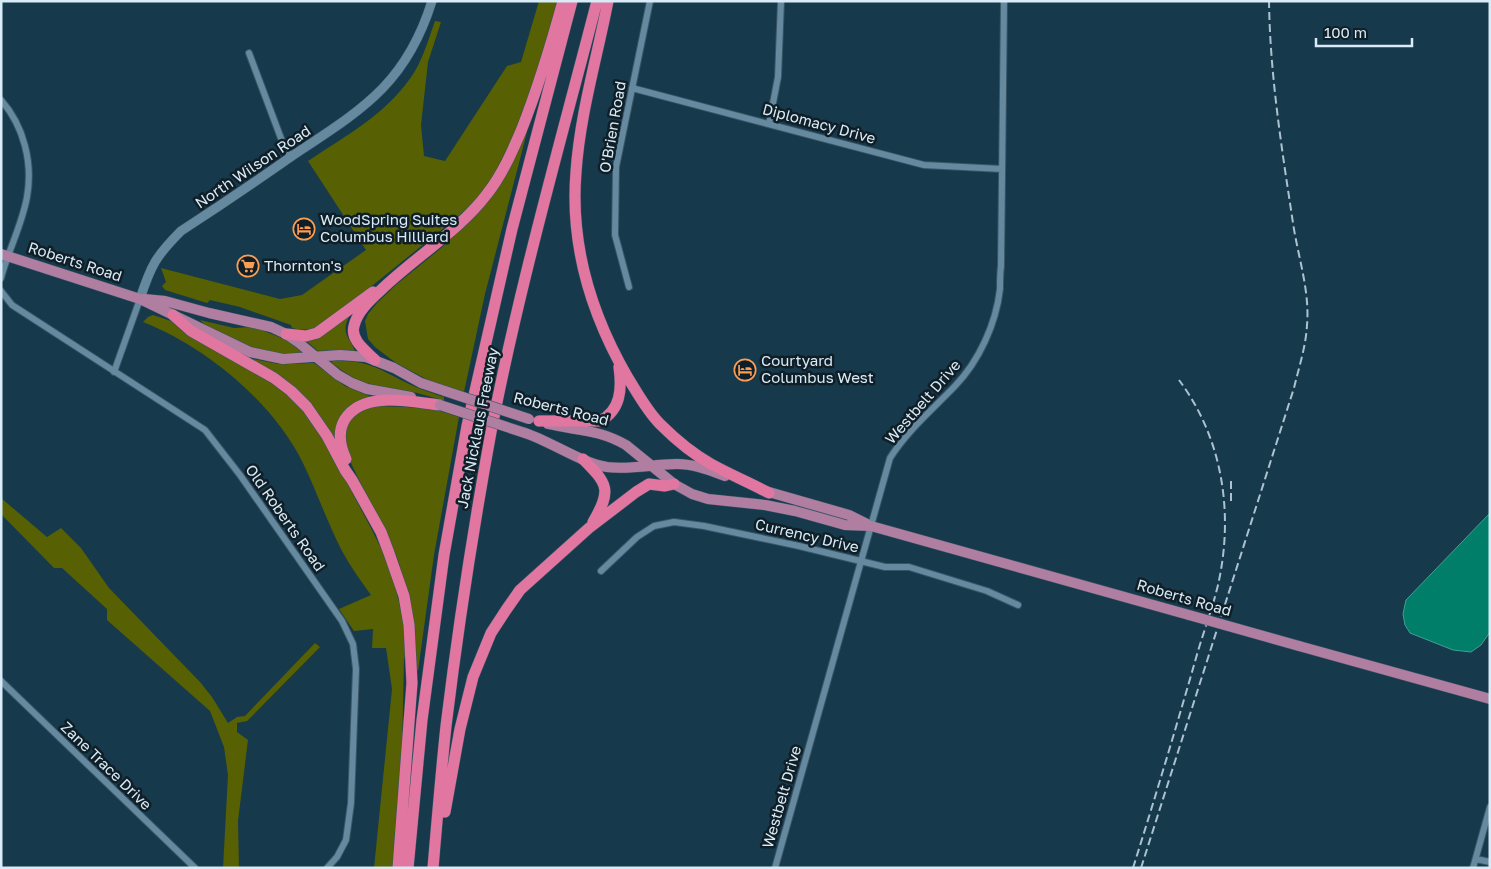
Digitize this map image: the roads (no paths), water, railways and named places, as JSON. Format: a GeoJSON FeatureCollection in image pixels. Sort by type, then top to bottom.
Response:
{"type":"FeatureCollection","features":[{"type":"Feature","properties":{"kind":"highway"},"geometry":{"type":"LineString","coordinates":[[374,360],[355,338],[353,334],[354,325],[362,310],[391,280],[476,208],[497,179],[513,149],[530,107],[563,1]]}},
{"type":"Feature","properties":{"kind":"highway","name":"Jack Nicklaus Freeway"},"geometry":{"type":"LineString","coordinates":[[408,868],[422,720],[444,555],[467,426],[512,229],[572,1]]}},
{"type":"Feature","properties":{"kind":"highway","name":"Jack Nicklaus Freeway"},"geometry":{"type":"LineString","coordinates":[[433,868],[446,727],[468,562],[492,432],[510,342],[536,234],[597,1]]}},
{"type":"Feature","properties":{"kind":"highway"},"geometry":{"type":"LineString","coordinates":[[608,1],[579,141],[574,203],[576,233],[590,292],[618,360],[650,412],[660,424],[711,464],[769,493]]}},
{"type":"Feature","properties":{"kind":"highway"},"geometry":{"type":"LineString","coordinates":[[286,334],[306,336],[317,333],[356,303],[391,280]]}},
{"type":"Feature","properties":{"kind":"highway"},"geometry":{"type":"LineString","coordinates":[[174,315],[191,331],[261,370],[291,391],[307,407],[318,422],[381,532],[404,596],[409,625],[412,683],[398,868]]}},
{"type":"Feature","properties":{"kind":"highway"},"geometry":{"type":"LineString","coordinates":[[534,420],[600,421],[607,417],[618,402],[621,392],[618,360]]}},
{"type":"Feature","properties":{"kind":"highway"},"geometry":{"type":"LineString","coordinates":[[352,480],[340,437],[343,423],[353,410],[364,404],[385,401],[440,405]]}},
{"type":"Feature","properties":{"kind":"highway"},"geometry":{"type":"LineString","coordinates":[[582,459],[596,472],[606,489],[601,508],[589,528]]}},
{"type":"Feature","properties":{"kind":"highway"},"geometry":{"type":"LineString","coordinates":[[433,868],[462,721],[473,677],[482,653],[506,610],[520,590],[589,528],[636,492],[649,484],[665,486],[674,484]]}},
{"type":"Feature","properties":{"kind":"main road","name":"North Wilson Road"},"geometry":{"type":"LineString","coordinates":[[140,299],[148,272],[154,262],[181,232],[358,112],[387,84],[415,44],[432,1]]}},
{"type":"Feature","properties":{"kind":"main road","name":"Roberts Road"},"geometry":{"type":"LineString","coordinates":[[5,256],[140,299],[243,350],[283,358],[349,355],[374,360],[421,383],[534,420],[606,435],[626,445],[674,484],[692,494],[708,499],[765,505],[845,525],[871,526]]}},
{"type":"Feature","properties":{"kind":"main road","name":"Roberts Road"},"geometry":{"type":"LineString","coordinates":[[140,299],[165,301],[209,313],[262,324],[286,334],[338,375],[366,389],[440,405],[554,444],[598,465],[615,467],[677,464],[694,466],[769,493],[849,515],[871,526],[1490,698]]}},
{"type":"Feature","properties":{"kind":"street","name":"O'Brien Road"},"geometry":{"type":"LineString","coordinates":[[629,287],[615,235],[616,167],[650,1]]}},
{"type":"Feature","properties":{"kind":"street"},"geometry":{"type":"LineString","coordinates":[[769,124],[778,77],[781,1]]}},
{"type":"Feature","properties":{"kind":"street","name":"Westbelt Drive"},"geometry":{"type":"LineString","coordinates":[[775,868],[890,458],[900,441],[964,376],[980,350],[991,324],[1000,289],[1004,1]]}},
{"type":"Feature","properties":{"kind":"street"},"geometry":{"type":"LineString","coordinates":[[249,53],[282,142],[291,158]]}},
{"type":"Feature","properties":{"kind":"street","name":"Diplomacy Drive"},"geometry":{"type":"LineString","coordinates":[[632,88],[924,165],[953,168],[1002,169]]}},
{"type":"Feature","properties":{"kind":"street"},"geometry":{"type":"LineString","coordinates":[[1,100],[17,123],[23,138],[28,171],[27,198],[5,256],[1,278]]}},
{"type":"Feature","properties":{"kind":"street","name":"Old Roberts Road"},"geometry":{"type":"LineString","coordinates":[[1,291],[12,305],[205,430],[240,475],[336,612],[353,644],[356,669],[352,803],[346,840],[330,865]]}},
{"type":"Feature","properties":{"kind":"street","name":"North Wilson Road"},"geometry":{"type":"LineString","coordinates":[[114,372],[140,299]]}},
{"type":"Feature","properties":{"kind":"street","name":"Currency Drive"},"geometry":{"type":"LineString","coordinates":[[601,571],[637,537],[654,526],[674,522],[748,535],[884,567],[909,567],[987,592],[1018,605]]}},
{"type":"Feature","properties":{"kind":"street","name":"Zane Trace Drive"},"geometry":{"type":"LineString","coordinates":[[1,681],[195,868]]}},
{"type":"Feature","properties":{"kind":"street"},"geometry":{"type":"LineString","coordinates":[[1473,868],[1490,808]]}},
{"type":"Feature","properties":{"kind":"street"},"geometry":{"type":"LineString","coordinates":[[1476,858],[1490,862]]}},
{"type":"Feature","properties":{"kind":"railway"},"geometry":{"type":"LineString","coordinates":[[1141,868],[1294,388],[1305,341],[1307,300],[1293,223],[1277,113],[1269,1]]}},
{"type":"Feature","properties":{"kind":"railway"},"geometry":{"type":"LineString","coordinates":[[1133,868],[1213,603],[1223,558],[1224,504],[1215,452],[1206,427],[1194,403],[1179,380]]}},
{"type":"Feature","properties":{"kind":"railway"},"geometry":{"type":"LineString","coordinates":[[1231,481],[1231,501]]}},
{"type":"Feature","properties":{"kind":"place","name":"WoodSpring Suites Columbus Hilliard"},"geometry":{"type":"Point","coordinates":[304,229]}},
{"type":"Feature","properties":{"kind":"place","name":"Thornton's"},"geometry":{"type":"Point","coordinates":[248,266]}},
{"type":"Feature","properties":{"kind":"place","name":"Courtyard Columbus West"},"geometry":{"type":"Point","coordinates":[745,370]}}]}
